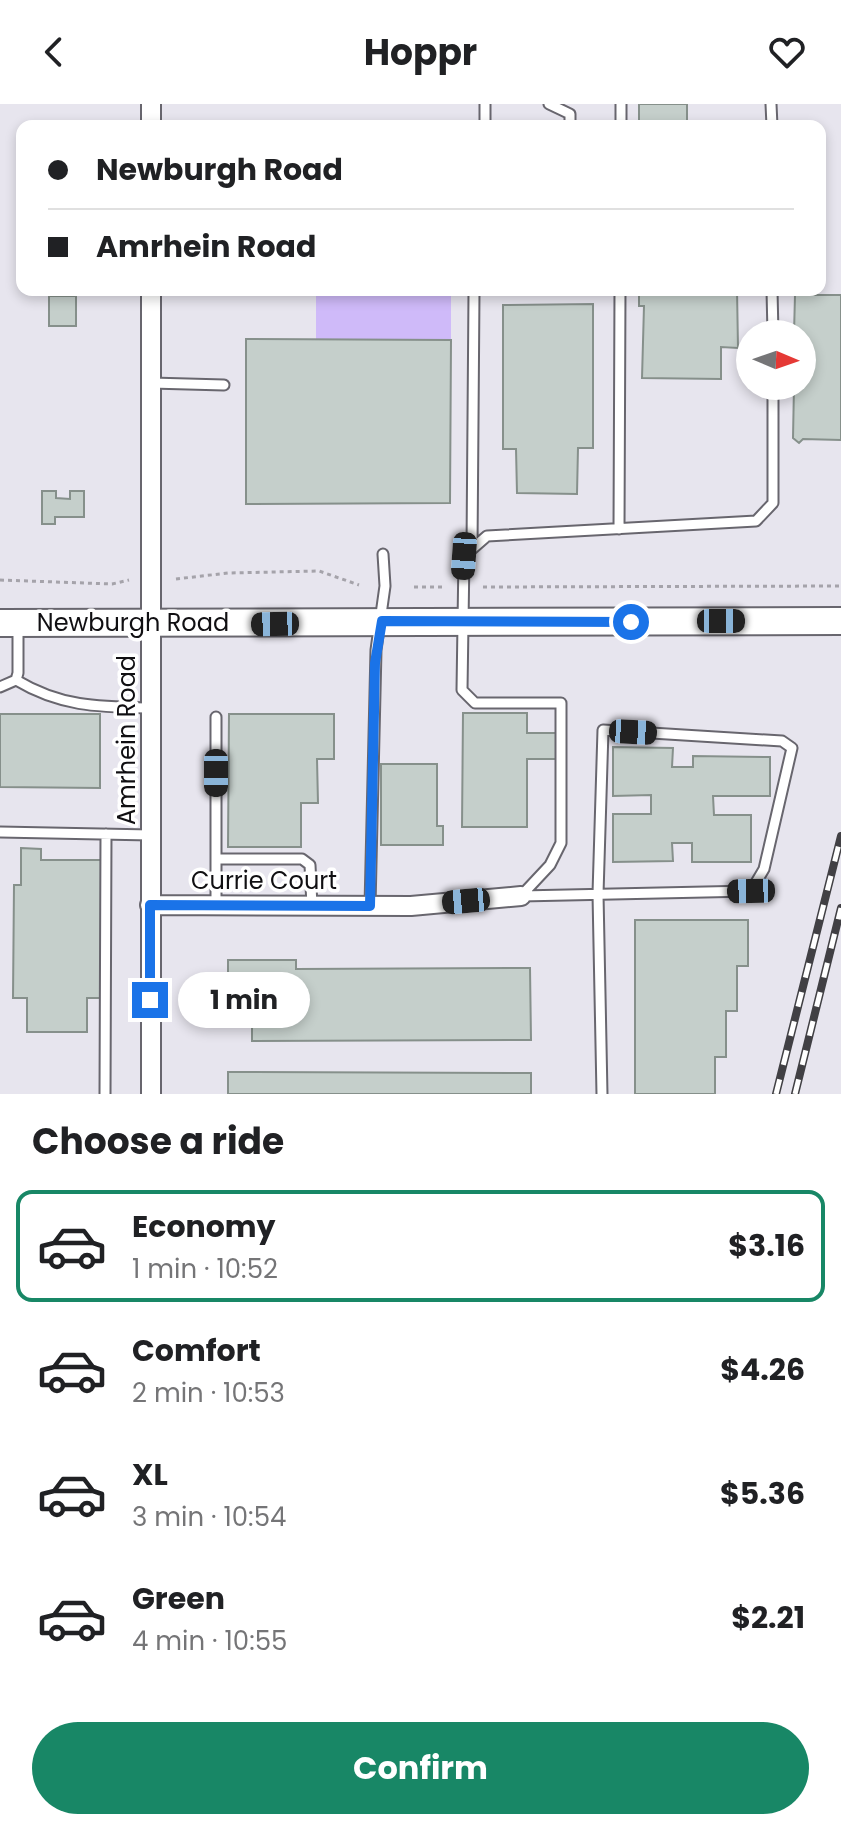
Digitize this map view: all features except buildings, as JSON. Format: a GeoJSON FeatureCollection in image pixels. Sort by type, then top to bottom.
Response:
{"type":"FeatureCollection","features":[{"type":"Feature","properties":{"kind":"main road","name":"Newburgh Road"},"geometry":{"type":"LineString","coordinates":[[9,623],[841,621]]}},
{"type":"Feature","properties":{"kind":"street","name":"Amrhein Road"},"geometry":{"type":"LineString","coordinates":[[151,296],[151,1094]]}},
{"type":"Feature","properties":{"kind":"street","name":"Currie Court"},"geometry":{"type":"LineString","coordinates":[[150,905],[411,906],[521,896]]}},
{"type":"Feature","properties":{"kind":"lane"},"geometry":{"type":"LineString","coordinates":[[549,104],[570,114],[570,120]]}},
{"type":"Feature","properties":{"kind":"lane"},"geometry":{"type":"LineString","coordinates":[[472,549],[474,296]]}},
{"type":"Feature","properties":{"kind":"lane"},"geometry":{"type":"LineString","coordinates":[[619,529],[620,296]]}},
{"type":"Feature","properties":{"kind":"lane"},"geometry":{"type":"LineString","coordinates":[[772,296],[773,320]]}},
{"type":"Feature","properties":{"kind":"lane"},"geometry":{"type":"LineString","coordinates":[[150,383],[224,385]]}},
{"type":"Feature","properties":{"kind":"lane"},"geometry":{"type":"LineString","coordinates":[[521,896],[550,865],[561,843],[561,703],[475,703],[462,690],[464,556],[487,536],[756,521],[773,503],[773,400]]}},
{"type":"Feature","properties":{"kind":"lane"},"geometry":{"type":"LineString","coordinates":[[370,906],[375,663],[382,621],[383,554]]}},
{"type":"Feature","properties":{"kind":"lane"},"geometry":{"type":"LineString","coordinates":[[9,623],[16,680]]}},
{"type":"Feature","properties":{"kind":"lane"},"geometry":{"type":"LineString","coordinates":[[0,687],[16,680]]}},
{"type":"Feature","properties":{"kind":"lane"},"geometry":{"type":"LineString","coordinates":[[16,680],[44,696],[66,702],[151,708]]}},
{"type":"Feature","properties":{"kind":"lane"},"geometry":{"type":"LineString","coordinates":[[216,717],[216,905]]}},
{"type":"Feature","properties":{"kind":"lane"},"geometry":{"type":"LineString","coordinates":[[521,896],[598,894],[751,891],[764,869],[792,748],[782,741],[603,730],[598,894],[602,1094]]}},
{"type":"Feature","properties":{"kind":"lane"},"geometry":{"type":"LineString","coordinates":[[0,832],[151,835]]}},
{"type":"Feature","properties":{"kind":"lane"},"geometry":{"type":"LineString","coordinates":[[105,1094],[106,834]]}},
{"type":"Feature","properties":{"kind":"lane"},"geometry":{"type":"LineString","coordinates":[[216,859],[302,859],[310,865],[312,906]]}},
{"type":"Feature","properties":{"kind":"path"},"geometry":{"type":"LineString","coordinates":[[176,579],[228,573],[319,571],[359,585]]}},
{"type":"Feature","properties":{"kind":"path"},"geometry":{"type":"LineString","coordinates":[[0,580],[112,584],[129,580]]}},
{"type":"Feature","properties":{"kind":"path"},"geometry":{"type":"LineString","coordinates":[[483,587],[841,586]]}},
{"type":"Feature","properties":{"kind":"path"},"geometry":{"type":"LineString","coordinates":[[414,587],[445,587]]}},
{"type":"Feature","properties":{"kind":"shaded area"},"geometry":{"type":"Polygon","coordinates":[[[316,296],[451,296],[451,340],[316,339],[316,296]]]}},
{"type":"Feature","properties":{"kind":"railway"},"geometry":{"type":"LineString","coordinates":[[776,1094],[841,836]]}},
{"type":"Feature","properties":{"kind":"railway"},"geometry":{"type":"LineString","coordinates":[[795,1094],[841,908]]}},
{"type":"Feature","properties":{"kind":"route"},"geometry":{"type":"LineString","coordinates":[[150,1000],[150,905],[370,906],[375,663],[382,621],[631,622]]}}]}
